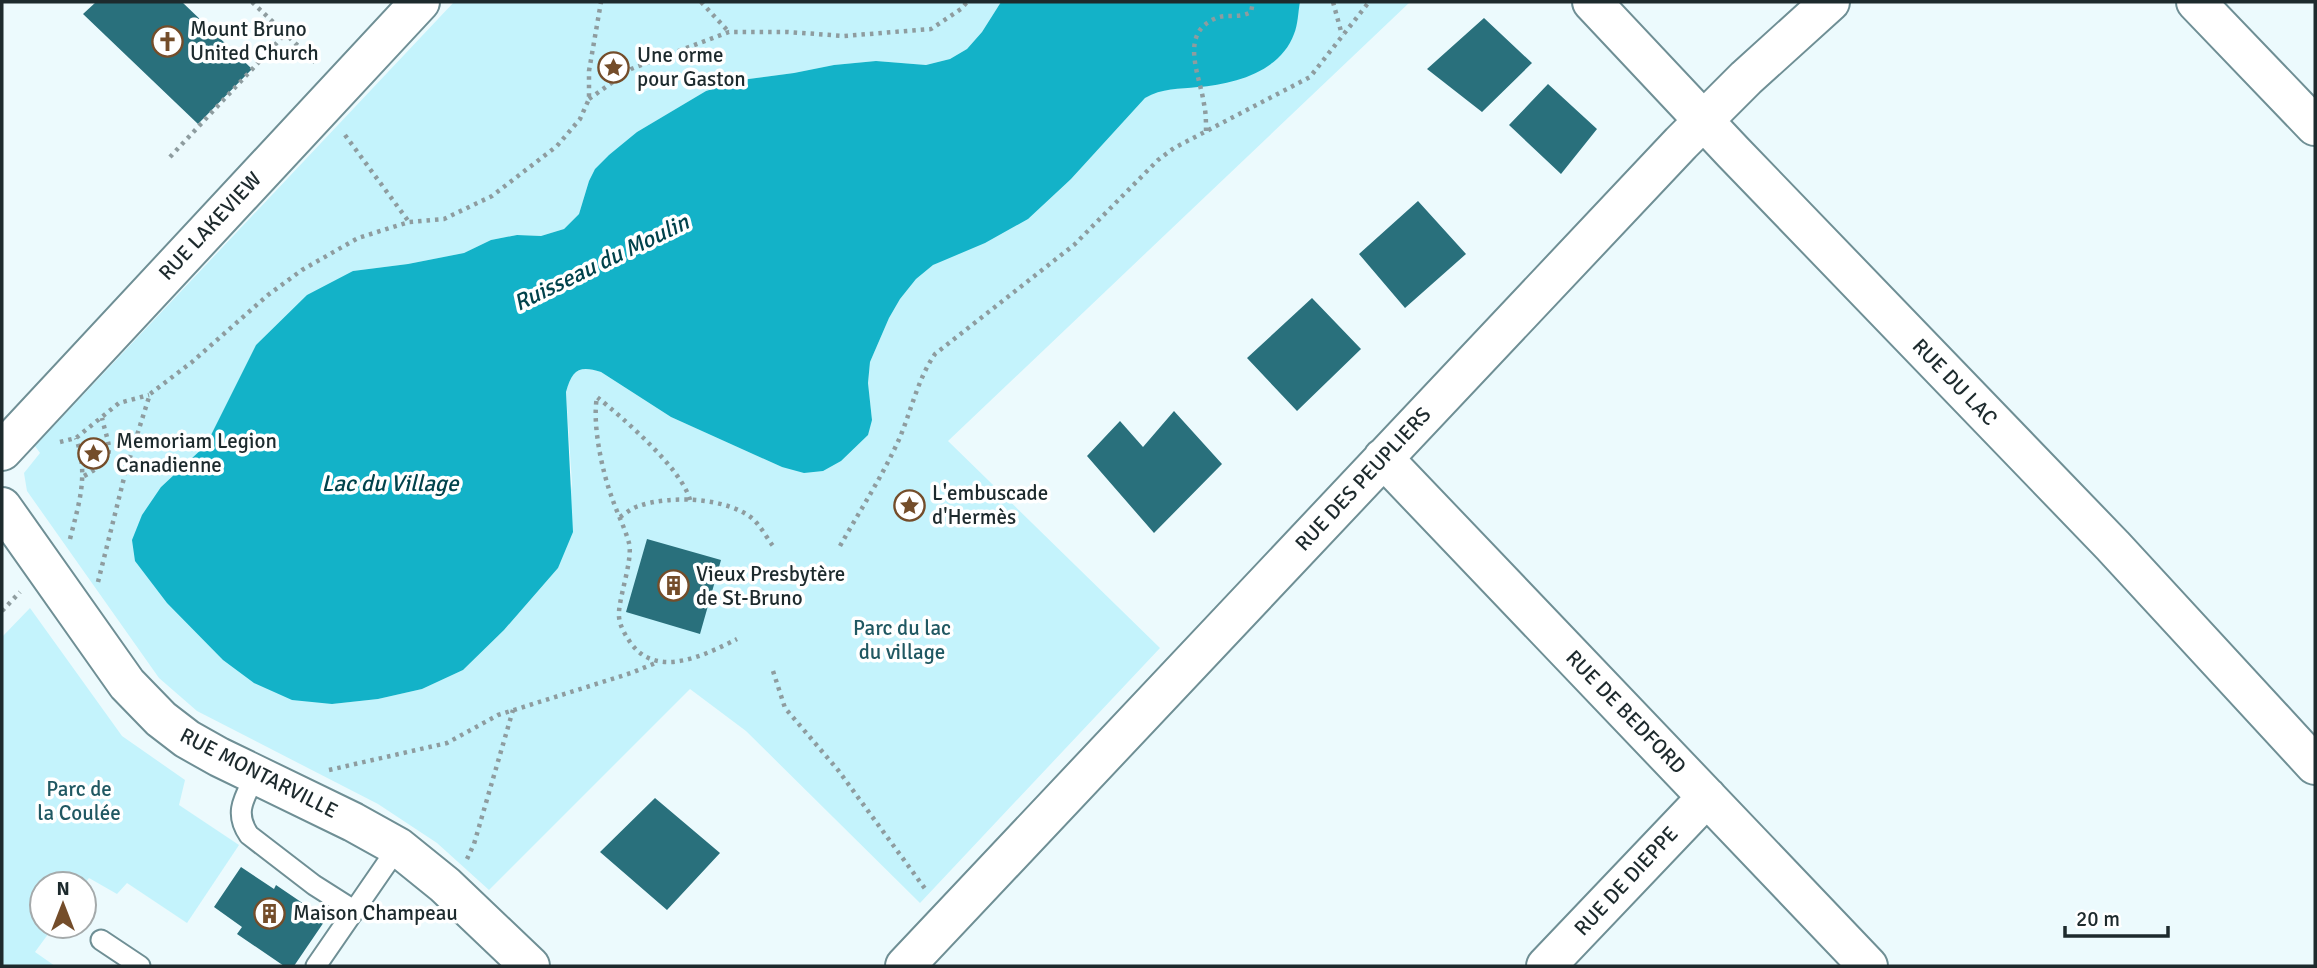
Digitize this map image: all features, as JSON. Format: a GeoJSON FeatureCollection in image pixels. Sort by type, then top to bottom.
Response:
{"type":"FeatureCollection","features":[{"type":"Feature","properties":{"kind":"street","name":"RUE LAKEVIEW"},"geometry":{"type":"LineString","coordinates":[[2,451],[421,2]]}},
{"type":"Feature","properties":{"kind":"street","name":"RUE DU LAC"},"geometry":{"type":"LineString","coordinates":[[1592,2],[2113,546],[2315,765]]}},
{"type":"Feature","properties":{"kind":"street","name":"RUE DES PEUPLIERS"},"geometry":{"type":"LineString","coordinates":[[905,966],[1703,120],[1830,2]]}},
{"type":"Feature","properties":{"kind":"street"},"geometry":{"type":"LineString","coordinates":[[2196,2],[2315,126]]}},
{"type":"Feature","properties":{"kind":"street","name":"RUE DE BEDFORD"},"geometry":{"type":"LineString","coordinates":[[1383,458],[1868,966]]}},
{"type":"Feature","properties":{"kind":"street","name":"RUE MONTARVILLE"},"geometry":{"type":"LineString","coordinates":[[2,507],[137,696],[161,719],[187,739],[353,821],[398,847],[445,885],[530,966]]}},
{"type":"Feature","properties":{"kind":"street","name":"RUE DE DIEPPE"},"geometry":{"type":"LineString","coordinates":[[1546,966],[1707,797]]}},
{"type":"Feature","properties":{"kind":"lane"},"geometry":{"type":"LineString","coordinates":[[256,774],[240,815],[249,835],[314,885],[355,911]]}},
{"type":"Feature","properties":{"kind":"lane"},"geometry":{"type":"LineString","coordinates":[[316,966],[398,847]]}},
{"type":"Feature","properties":{"kind":"lane"},"geometry":{"type":"LineString","coordinates":[[101,940],[140,966]]}},
{"type":"Feature","properties":{"kind":"path"},"geometry":{"type":"LineString","coordinates":[[252,2],[320,67]]}},
{"type":"Feature","properties":{"kind":"path"},"geometry":{"type":"LineString","coordinates":[[53,441],[76,438],[119,403],[150,394],[192,362],[268,295],[302,270],[358,238],[409,222],[444,219],[492,196],[557,146],[580,119],[589,99],[589,71],[601,2]]}},
{"type":"Feature","properties":{"kind":"path"},"geometry":{"type":"LineString","coordinates":[[701,2],[729,32]]}},
{"type":"Feature","properties":{"kind":"path"},"geometry":{"type":"LineString","coordinates":[[589,99],[631,69],[729,32],[844,36],[930,29],[968,2]]}},
{"type":"Feature","properties":{"kind":"path"},"geometry":{"type":"LineString","coordinates":[[1206,131],[1204,104],[1194,62],[1194,45],[1199,32],[1207,23],[1216,17],[1244,16],[1251,12],[1253,2]]}},
{"type":"Feature","properties":{"kind":"path"},"geometry":{"type":"LineString","coordinates":[[1333,2],[1342,35]]}},
{"type":"Feature","properties":{"kind":"path"},"geometry":{"type":"LineString","coordinates":[[841,546],[894,451],[910,415],[921,380],[934,355],[1074,244],[1104,217],[1158,160],[1174,148],[1310,77],[1369,2]]}},
{"type":"Feature","properties":{"kind":"path"},"geometry":{"type":"LineString","coordinates":[[170,157],[286,33]]}},
{"type":"Feature","properties":{"kind":"path"},"geometry":{"type":"LineString","coordinates":[[339,128],[409,222]]}},
{"type":"Feature","properties":{"kind":"path"},"geometry":{"type":"LineString","coordinates":[[95,595],[126,470],[150,394]]}},
{"type":"Feature","properties":{"kind":"path"},"geometry":{"type":"LineString","coordinates":[[690,500],[687,488],[675,473],[625,421],[597,397],[595,409],[600,449],[611,495],[630,546],[619,614],[621,626],[634,648],[659,662],[681,662],[737,639]]}},
{"type":"Feature","properties":{"kind":"path"},"geometry":{"type":"LineString","coordinates":[[83,476],[96,470],[110,453],[110,444],[101,417]]}},
{"type":"Feature","properties":{"kind":"path"},"geometry":{"type":"LineString","coordinates":[[70,542],[84,464],[76,438]]}},
{"type":"Feature","properties":{"kind":"path"},"geometry":{"type":"LineString","coordinates":[[620,517],[638,506],[690,500],[713,501],[735,508],[753,519],[773,546]]}},
{"type":"Feature","properties":{"kind":"path"},"geometry":{"type":"LineString","coordinates":[[2,611],[25,586]]}},
{"type":"Feature","properties":{"kind":"path"},"geometry":{"type":"LineString","coordinates":[[321,774],[447,743],[513,709],[659,662]]}},
{"type":"Feature","properties":{"kind":"path"},"geometry":{"type":"LineString","coordinates":[[773,671],[785,708],[838,770],[931,896]]}},
{"type":"Feature","properties":{"kind":"path"},"geometry":{"type":"LineString","coordinates":[[466,860],[474,844],[513,709]]}},
{"type":"Feature","properties":{"kind":"green space","name":"Parc du lac du village"},"geometry":{"type":"Polygon","coordinates":[[[454,2],[1001,2],[982,32],[967,49],[950,59],[926,65],[876,61],[834,65],[741,80],[706,91],[637,132],[589,181],[579,214],[564,229],[541,236],[517,235],[491,240],[464,253],[353,271],[256,345],[206,445],[161,487],[332,704],[378,699],[422,689],[463,670],[504,630],[558,568],[572,484],[566,391],[571,378],[578,371],[587,369],[601,372],[671,417],[782,467],[872,420],[868,383],[870,362],[889,318],[916,279],[933,265],[955,254],[1071,179],[1145,98],[1158,90],[1210,86],[1294,34],[1300,2],[1410,2],[948,441],[1160,648],[920,903],[746,731],[690,689],[489,890],[437,843],[378,804],[197,711],[159,678],[27,491],[24,473],[40,453],[35,446],[454,2]]]}},
{"type":"Feature","properties":{"kind":"green space","name":"Parc de la Coulée"},"geometry":{"type":"Polygon","coordinates":[[[30,608],[122,736],[185,780],[179,805],[239,845],[187,923],[127,883],[117,894],[98,883],[98,870],[28,870],[28,940],[44,940],[35,952],[55,966],[2,966],[2,637],[30,608]]]}},
{"type":"Feature","properties":{"kind":"water","name":"Lac du Village"},"geometry":{"type":"Polygon","coordinates":[[[1001,2],[1300,2],[1295,30],[1287,47],[1267,67],[1226,83],[1164,91],[1145,98],[1071,179],[1028,219],[985,243],[933,265],[916,279],[889,318],[870,362],[868,383],[872,420],[868,435],[841,461],[823,471],[804,473],[782,467],[671,417],[601,372],[582,369],[574,374],[566,392],[573,532],[558,568],[504,630],[463,670],[422,689],[378,699],[332,704],[292,700],[254,683],[223,660],[167,603],[135,561],[132,540],[142,515],[161,487],[206,445],[256,345],[307,295],[353,271],[464,253],[491,240],[517,235],[541,236],[564,229],[579,214],[595,169],[609,155],[637,132],[706,91],[741,80],[834,65],[876,61],[926,65],[950,59],[967,49],[982,32],[1001,2]]]}},
{"type":"Feature","properties":{"kind":"building","name":"Mount Bruno United Church"},"geometry":{"type":"Polygon","coordinates":[[[96,2],[182,2],[252,69],[198,124],[83,14],[96,2]]]}},
{"type":"Feature","properties":{"kind":"building"},"geometry":{"type":"Polygon","coordinates":[[[1484,18],[1532,63],[1482,112],[1427,69],[1484,18]]]}},
{"type":"Feature","properties":{"kind":"building"},"geometry":{"type":"Polygon","coordinates":[[[1548,84],[1597,129],[1561,174],[1509,125],[1548,84]]]}},
{"type":"Feature","properties":{"kind":"building"},"geometry":{"type":"Polygon","coordinates":[[[1418,201],[1466,254],[1405,308],[1359,254],[1418,201]]]}},
{"type":"Feature","properties":{"kind":"building"},"geometry":{"type":"Polygon","coordinates":[[[1312,298],[1361,349],[1297,411],[1247,358],[1312,298]]]}},
{"type":"Feature","properties":{"kind":"building"},"geometry":{"type":"Polygon","coordinates":[[[1174,411],[1222,464],[1154,533],[1087,456],[1120,421],[1143,447],[1174,411]]]}},
{"type":"Feature","properties":{"kind":"building","name":"Vieux Presbytère de St-Bruno"},"geometry":{"type":"Polygon","coordinates":[[[647,539],[721,560],[700,634],[626,612],[647,539]]]}},
{"type":"Feature","properties":{"kind":"building"},"geometry":{"type":"Polygon","coordinates":[[[655,798],[720,853],[667,910],[600,852],[655,798]]]}},
{"type":"Feature","properties":{"kind":"building","name":"Maison Champeau"},"geometry":{"type":"Polygon","coordinates":[[[241,867],[274,889],[276,885],[326,919],[294,966],[284,966],[237,934],[242,927],[214,907],[241,867]]]}},
{"type":"Feature","properties":{"kind":"place","name":"Mount Bruno United Church"},"geometry":{"type":"Point","coordinates":[167,41]}},
{"type":"Feature","properties":{"kind":"place","name":"Une orme pour Gaston"},"geometry":{"type":"Point","coordinates":[614,67]}},
{"type":"Feature","properties":{"kind":"place","name":"Memoriam Legion Canadienne"},"geometry":{"type":"Point","coordinates":[93,453]}},
{"type":"Feature","properties":{"kind":"place","name":"L'embuscade d'Hermès"},"geometry":{"type":"Point","coordinates":[909,505]}},
{"type":"Feature","properties":{"kind":"place","name":"Vieux Presbytère de St-Bruno"},"geometry":{"type":"Point","coordinates":[673,586]}},
{"type":"Feature","properties":{"kind":"place","name":"Maison Champeau"},"geometry":{"type":"Point","coordinates":[270,913]}},
{"type":"Feature","properties":{"kind":"water label","name":"Ruisseau du Moulin"},"geometry":{"type":"Point","coordinates":[601,262]}}]}
